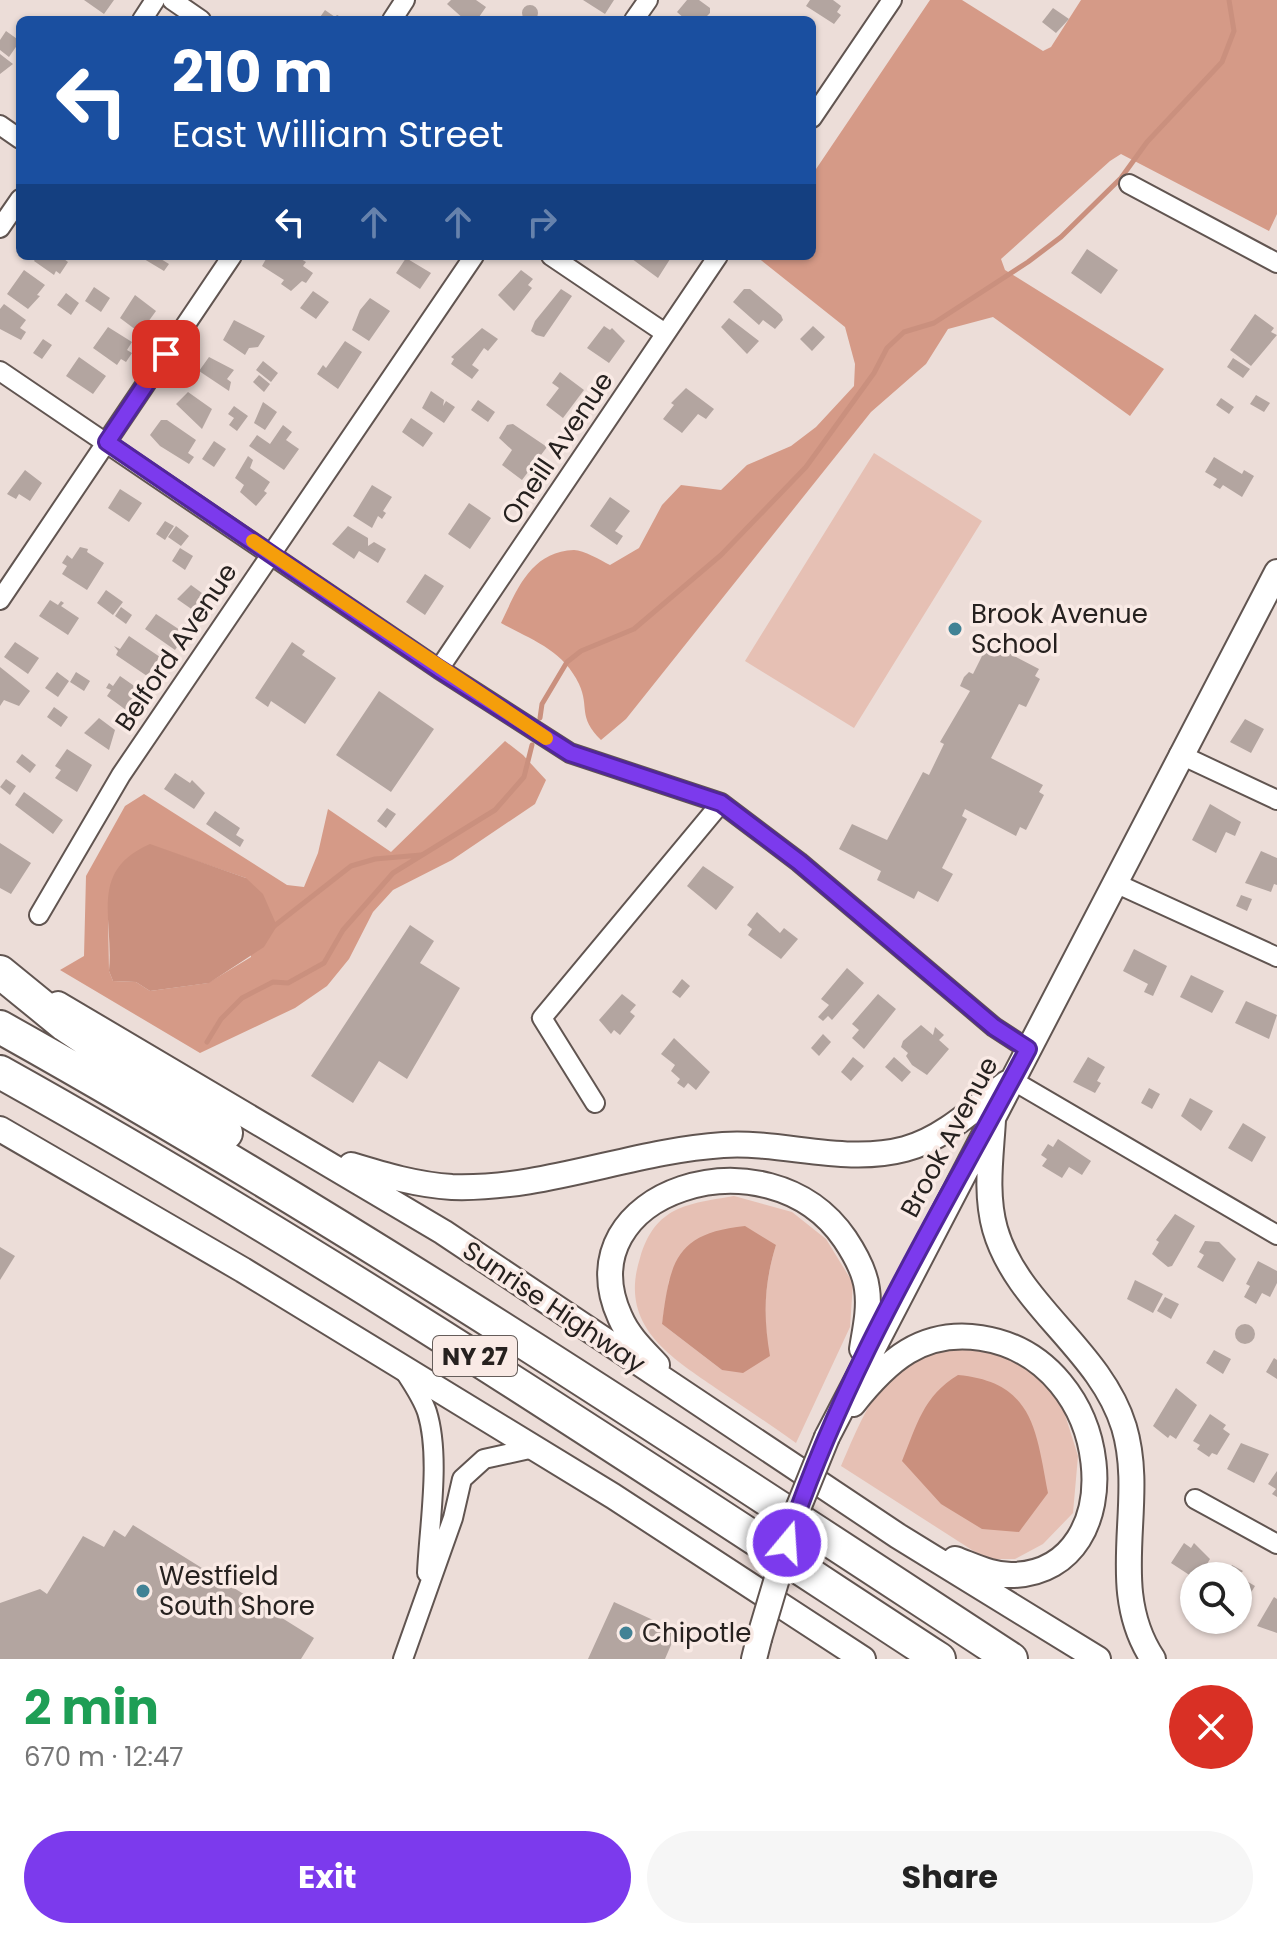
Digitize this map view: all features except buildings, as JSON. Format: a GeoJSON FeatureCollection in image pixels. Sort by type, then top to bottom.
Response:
{"type":"FeatureCollection","features":[{"type":"Feature","properties":{"kind":"highway"},"geometry":{"type":"LineString","coordinates":[[0,972],[65,1025],[238,1142],[347,1230]]}},
{"type":"Feature","properties":{"kind":"highway","name":"Sunrise Highway"},"geometry":{"type":"LineString","coordinates":[[0,1027],[347,1230],[472,1307],[1011,1659]]}},
{"type":"Feature","properties":{"kind":"highway","name":"NY 27"},"geometry":{"type":"LineString","coordinates":[[0,1072],[206,1190],[445,1336],[939,1659]]}},
{"type":"Feature","properties":{"kind":"main road","name":"Brook Avenue"},"geometry":{"type":"LineString","coordinates":[[756,1649],[797,1511],[860,1368],[1179,754],[1276,577]]}},
{"type":"Feature","properties":{"kind":"main road","name":"Sunrise Highway"},"geometry":{"type":"LineString","coordinates":[[0,972],[320,1156],[481,1256],[685,1397],[898,1536],[1098,1659]]}},
{"type":"Feature","properties":{"kind":"main road"},"geometry":{"type":"LineString","coordinates":[[320,1156],[411,1182],[470,1187],[528,1182],[723,1145],[882,1154],[908,1148],[934,1136],[1012,1080]]}},
{"type":"Feature","properties":{"kind":"main road"},"geometry":{"type":"LineString","coordinates":[[993,1115],[990,1203],[1001,1245],[1026,1285],[1097,1373],[1124,1428],[1130,1471],[1129,1595],[1136,1625],[1153,1659]]}},
{"type":"Feature","properties":{"kind":"main road"},"geometry":{"type":"LineString","coordinates":[[0,1129],[200,1244],[534,1448],[748,1581],[863,1659]]}},
{"type":"Feature","properties":{"kind":"main road"},"geometry":{"type":"LineString","coordinates":[[685,1397],[628,1331],[616,1308],[611,1273],[620,1240],[640,1215],[666,1195],[709,1180],[745,1179],[784,1190],[816,1208],[842,1236],[862,1270],[867,1289],[860,1368]]}},
{"type":"Feature","properties":{"kind":"main road"},"geometry":{"type":"LineString","coordinates":[[827,1437],[886,1364],[914,1346],[935,1339],[970,1336],[1006,1344],[1039,1362],[1068,1391],[1087,1426],[1095,1477],[1084,1523],[1060,1557],[1023,1574],[1002,1575],[898,1536]]}},
{"type":"Feature","properties":{"kind":"street"},"geometry":{"type":"LineString","coordinates":[[172,0],[195,16]]}},
{"type":"Feature","properties":{"kind":"street"},"geometry":{"type":"LineString","coordinates":[[816,112],[892,0]]}},
{"type":"Feature","properties":{"kind":"street"},"geometry":{"type":"LineString","coordinates":[[1129,184],[1277,263]]}},
{"type":"Feature","properties":{"kind":"street"},"geometry":{"type":"LineString","coordinates":[[0,228],[16,205]]}},
{"type":"Feature","properties":{"kind":"street"},"geometry":{"type":"LineString","coordinates":[[0,600],[229,260]]}},
{"type":"Feature","properties":{"kind":"street","name":"Belford Avenue"},"geometry":{"type":"LineString","coordinates":[[39,915],[121,775],[471,260]]}},
{"type":"Feature","properties":{"kind":"street"},"geometry":{"type":"LineString","coordinates":[[557,260],[665,333]]}},
{"type":"Feature","properties":{"kind":"street","name":"Oneill Avenue"},"geometry":{"type":"LineString","coordinates":[[439,669],[715,260]]}},
{"type":"Feature","properties":{"kind":"street"},"geometry":{"type":"LineString","coordinates":[[0,371],[439,669],[570,753],[721,803],[799,862],[994,1027],[1028,1049]]}},
{"type":"Feature","properties":{"kind":"street"},"geometry":{"type":"LineString","coordinates":[[1179,754],[1277,800]]}},
{"type":"Feature","properties":{"kind":"street"},"geometry":{"type":"LineString","coordinates":[[595,1103],[542,1018],[721,803]]}},
{"type":"Feature","properties":{"kind":"street"},"geometry":{"type":"LineString","coordinates":[[1113,882],[1277,957]]}},
{"type":"Feature","properties":{"kind":"street"},"geometry":{"type":"LineString","coordinates":[[1012,1080],[1277,1235]]}},
{"type":"Feature","properties":{"kind":"street"},"geometry":{"type":"LineString","coordinates":[[402,1367],[429,1421],[432,1473],[427,1591]]}},
{"type":"Feature","properties":{"kind":"street"},"geometry":{"type":"LineString","coordinates":[[403,1659],[453,1518],[462,1479],[484,1459],[534,1448]]}},
{"type":"Feature","properties":{"kind":"street"},"geometry":{"type":"LineString","coordinates":[[1195,1499],[1277,1544]]}},
{"type":"Feature","properties":{"kind":"shaded area"},"geometry":{"type":"Polygon","coordinates":[[[930,0],[962,0],[1043,51],[1051,47],[1081,0],[1277,0],[1277,214],[1269,231],[1121,154],[1001,259],[1005,270],[1164,369],[1130,416],[993,317],[948,329],[926,364],[871,412],[626,719],[601,740],[586,718],[582,692],[572,672],[546,647],[501,623],[527,575],[546,558],[559,552],[578,550],[610,565],[639,548],[662,505],[681,485],[721,490],[747,465],[791,446],[816,427],[854,386],[855,364],[845,327],[761,260],[816,260],[816,169],[930,0]]]}},
{"type":"Feature","properties":{"kind":"shaded area"},"geometry":{"type":"Polygon","coordinates":[[[874,453],[982,521],[854,728],[745,661],[874,453]]]}},
{"type":"Feature","properties":{"kind":"shaded area"},"geometry":{"type":"Polygon","coordinates":[[[505,741],[546,780],[535,804],[452,860],[393,890],[373,912],[349,959],[327,986],[295,1008],[200,1053],[60,970],[84,956],[86,876],[125,806],[144,794],[287,885],[304,887],[318,853],[328,809],[391,852],[505,741]],[[150,845],[108,914],[109,971],[113,981],[136,982],[150,991],[208,983],[251,957],[246,878],[150,845]]]}},
{"type":"Feature","properties":{"kind":"shaded area"},"geometry":{"type":"Polygon","coordinates":[[[150,844],[246,878],[263,894],[277,926],[264,947],[209,983],[150,991],[136,982],[113,981],[109,971],[108,898],[111,882],[118,868],[131,855],[150,844]]]}},
{"type":"Feature","properties":{"kind":"shaded area"},"geometry":{"type":"Polygon","coordinates":[[[734,1196],[792,1212],[826,1239],[853,1283],[850,1327],[796,1443],[667,1352],[653,1338],[636,1303],[635,1282],[640,1258],[654,1228],[675,1210],[734,1196]],[[776,1245],[669,1280],[662,1324],[722,1370],[769,1356],[766,1300],[776,1245]]]}},
{"type":"Feature","properties":{"kind":"shaded area"},"geometry":{"type":"Polygon","coordinates":[[[745,1226],[776,1245],[766,1300],[770,1356],[743,1373],[722,1370],[662,1324],[669,1283],[681,1254],[704,1235],[745,1226]]]}},
{"type":"Feature","properties":{"kind":"shaded area"},"geometry":{"type":"Polygon","coordinates":[[[972,1342],[1033,1368],[1061,1402],[1078,1456],[1073,1513],[1043,1544],[1015,1559],[986,1559],[841,1466],[870,1404],[903,1364],[923,1352],[972,1342]]]}},
{"type":"Feature","properties":{"kind":"shaded area"},"geometry":{"type":"Polygon","coordinates":[[[958,1375],[1002,1388],[1017,1399],[1034,1430],[1048,1493],[1019,1532],[982,1529],[941,1504],[902,1461],[929,1402],[958,1375]]]}},
{"type":"Feature","properties":{"kind":"waterway"},"geometry":{"type":"LineString","coordinates":[[540,718],[542,704],[567,662],[581,651],[634,629],[721,555],[806,467],[874,373],[887,348],[904,332],[934,323],[1028,262],[1061,237],[1121,178],[1147,142],[1222,62],[1234,31],[1229,0]]}},
{"type":"Feature","properties":{"kind":"waterway"},"geometry":{"type":"LineString","coordinates":[[207,1042],[221,1019],[242,998],[273,982],[288,983],[324,963],[343,930],[393,873],[495,810],[524,777],[532,745]]}},
{"type":"Feature","properties":{"kind":"waterway"},"geometry":{"type":"LineString","coordinates":[[273,927],[351,866],[375,859],[421,855]]}},
{"type":"Feature","properties":{"kind":"slow traffic"},"geometry":{"type":"LineString","coordinates":[[253,541],[439,669],[546,738]]}},
{"type":"Feature","properties":{"kind":"place","name":"Brook Avenue School"},"geometry":{"type":"Point","coordinates":[955,629]}},
{"type":"Feature","properties":{"kind":"place","name":"Westfield South Shore"},"geometry":{"type":"Point","coordinates":[143,1591]}},
{"type":"Feature","properties":{"kind":"place","name":"Chipotle"},"geometry":{"type":"Point","coordinates":[626,1633]}},
{"type":"Feature","properties":{"kind":"route"},"geometry":{"type":"LineString","coordinates":[[166,354],[107,442],[439,669],[570,753],[721,803],[799,862],[994,1027],[1028,1049],[860,1368],[817,1458],[787,1543]]}}]}
